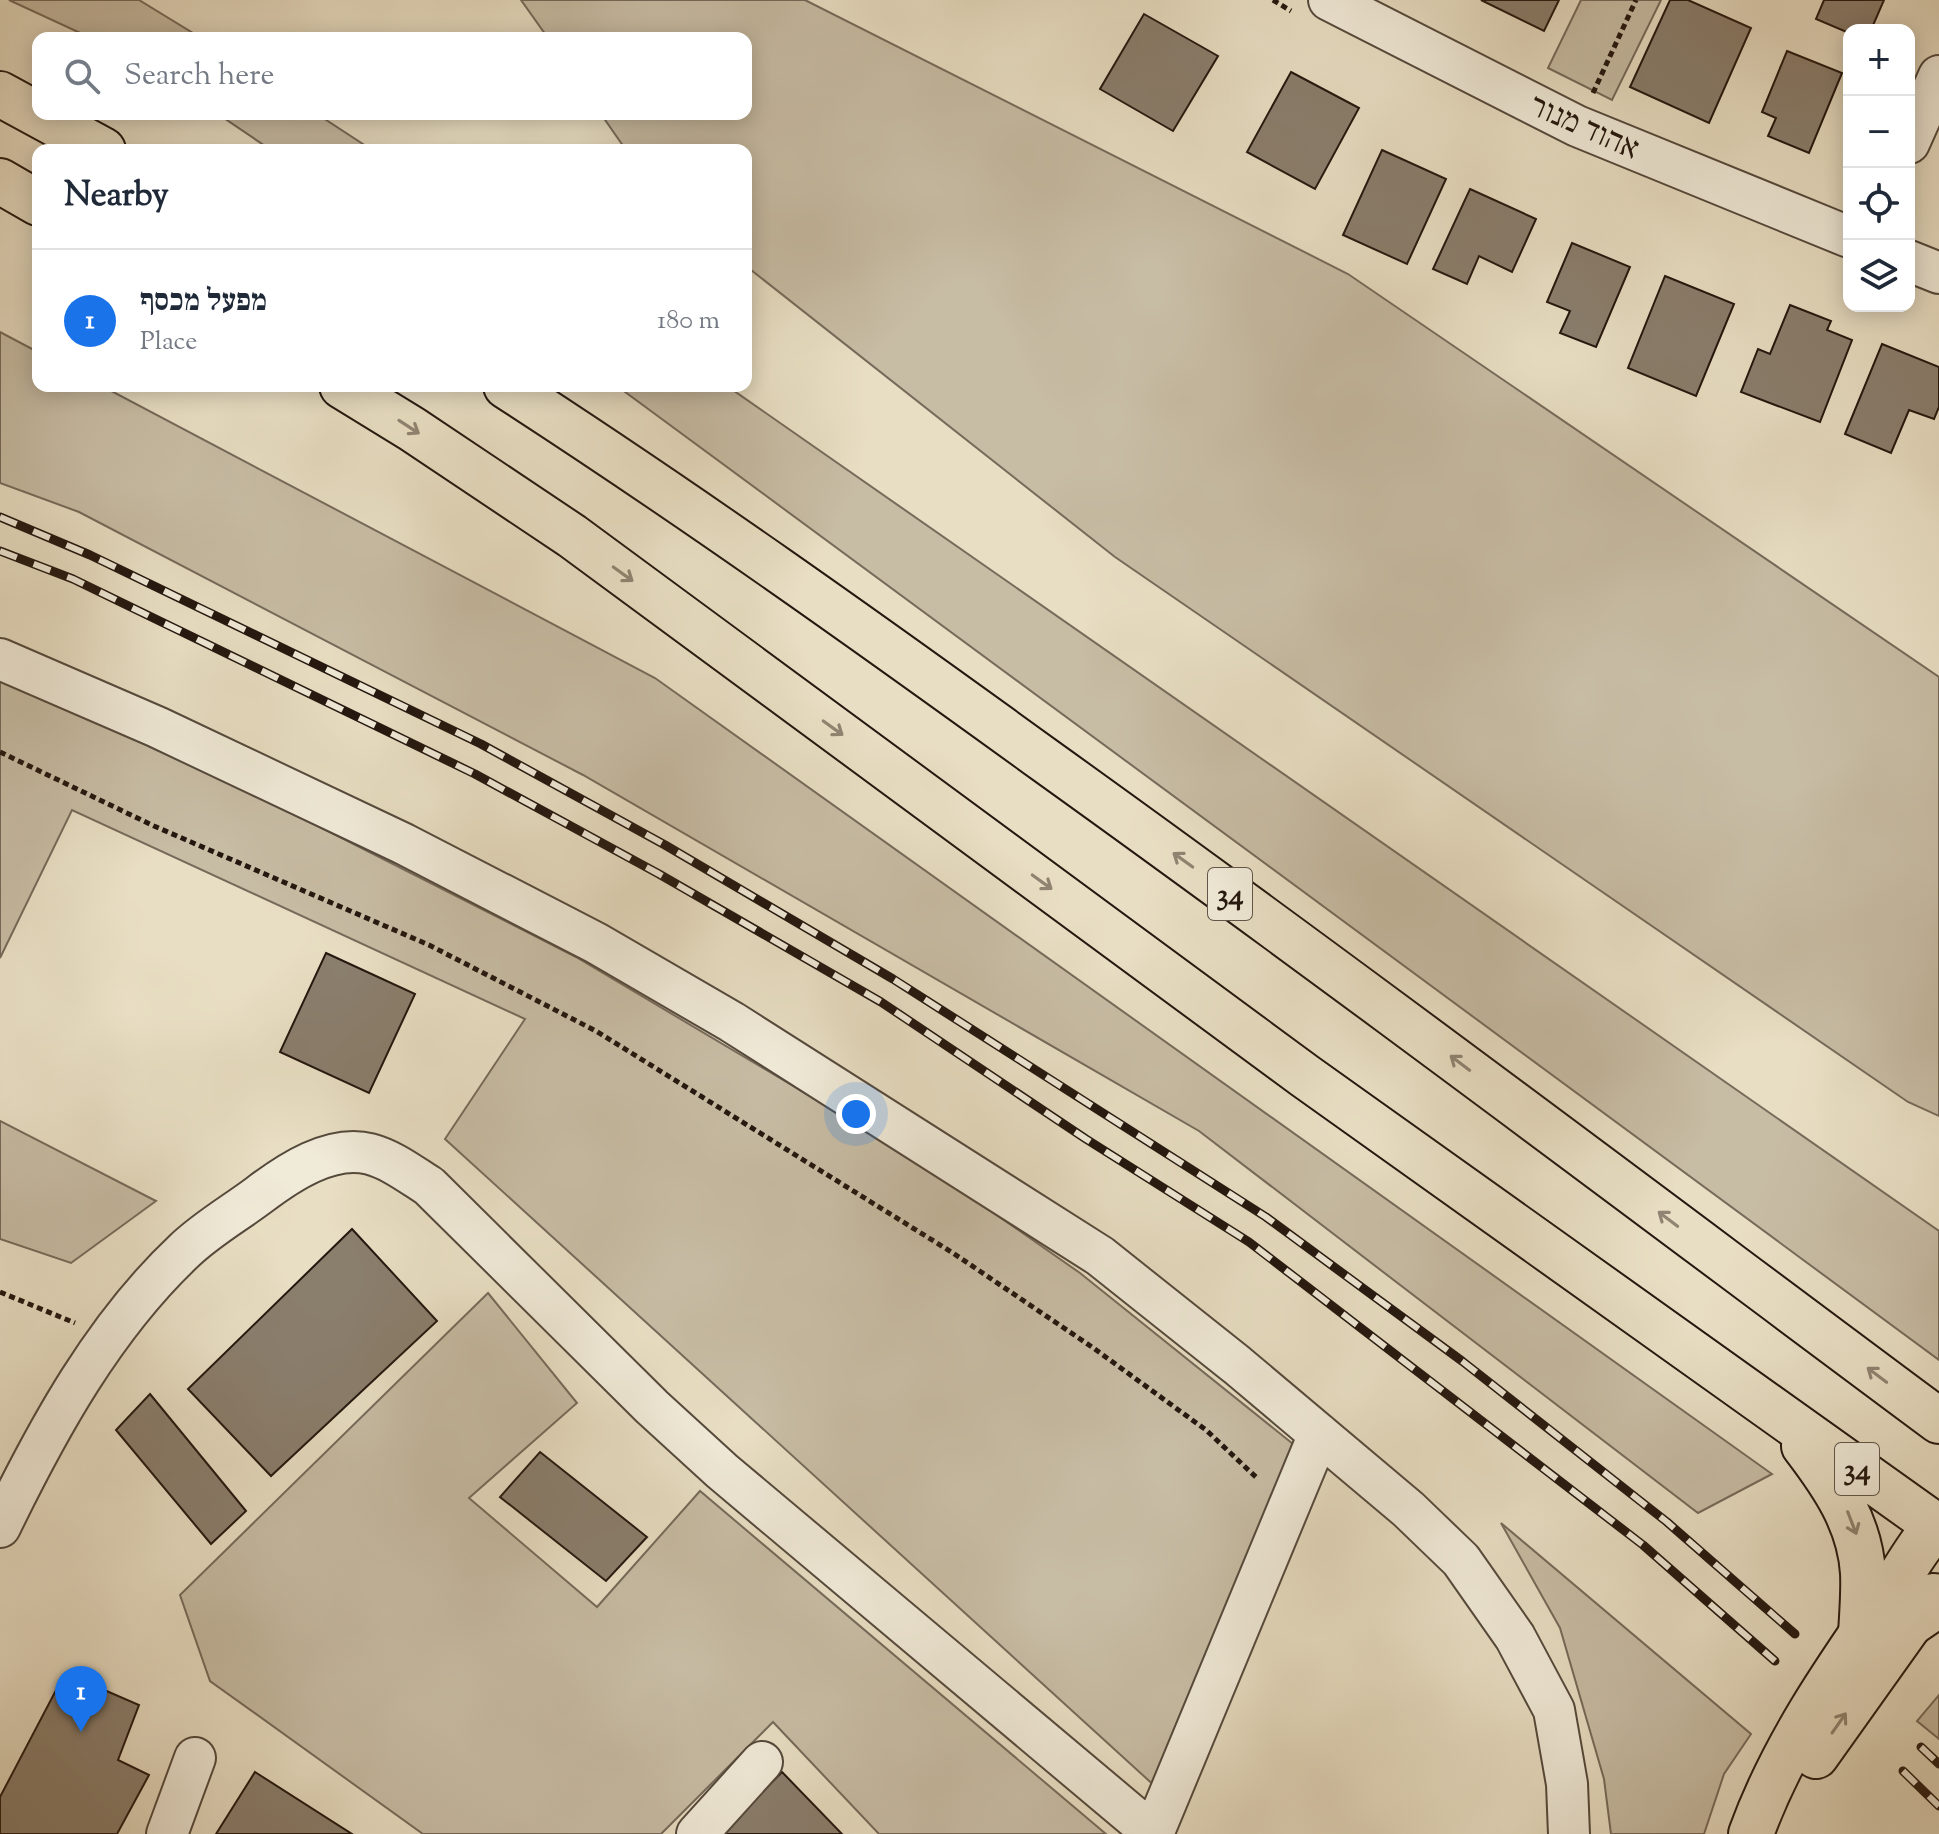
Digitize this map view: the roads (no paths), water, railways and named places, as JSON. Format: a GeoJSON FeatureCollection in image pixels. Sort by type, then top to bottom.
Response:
{"type":"FeatureCollection","features":[{"type":"Feature","properties":{"kind":"main road"},"geometry":{"type":"LineString","coordinates":[[0,94],[32,111]]}},
{"type":"Feature","properties":{"kind":"main road"},"geometry":{"type":"LineString","coordinates":[[48,120],[92,144]]}},
{"type":"Feature","properties":{"kind":"main road"},"geometry":{"type":"LineString","coordinates":[[0,181],[32,200]]}},
{"type":"Feature","properties":{"kind":"main road","name":"34"},"geometry":{"type":"LineString","coordinates":[[352,392],[572,536],[1305,1076],[1938,1525]]}},
{"type":"Feature","properties":{"kind":"main road","name":"34"},"geometry":{"type":"LineString","coordinates":[[515,392],[720,529],[1091,793],[1939,1421]]}},
{"type":"Feature","properties":{"kind":"main road"},"geometry":{"type":"LineString","coordinates":[[1778,1412],[1831,1480],[1856,1536],[1863,1572],[1861,1635]]}},
{"type":"Feature","properties":{"kind":"main road"},"geometry":{"type":"LineString","coordinates":[[1751,1834],[1793,1742],[1861,1635],[1938,1525]]}},
{"type":"Feature","properties":{"kind":"main road"},"geometry":{"type":"LineString","coordinates":[[1764,1834],[1773,1817],[1925,1614],[1939,1590]]}},
{"type":"Feature","properties":{"kind":"street","name":"אהוד מנור"},"geometry":{"type":"LineString","coordinates":[[1329,0],[1577,126],[1843,235]]}},
{"type":"Feature","properties":{"kind":"street"},"geometry":{"type":"LineString","coordinates":[[1915,130],[1939,76]]}},
{"type":"Feature","properties":{"kind":"street"},"geometry":{"type":"LineString","coordinates":[[1915,263],[1939,273]]}},
{"type":"Feature","properties":{"kind":"street"},"geometry":{"type":"LineString","coordinates":[[0,659],[157,727],[404,844],[596,943],[705,1006],[1100,1256],[1319,1434],[1408,1509],[1461,1560],[1515,1637],[1554,1710],[1567,1784],[1569,1834]]}},
{"type":"Feature","properties":{"kind":"street"},"geometry":{"type":"LineString","coordinates":[[0,1527],[49,1432],[127,1311],[187,1248],[281,1179],[332,1154],[368,1154],[401,1168],[429,1186],[652,1407],[722,1471],[1153,1834],[1319,1434]]}},
{"type":"Feature","properties":{"kind":"street"},"geometry":{"type":"LineString","coordinates":[[167,1834],[195,1758]]}},
{"type":"Feature","properties":{"kind":"street"},"geometry":{"type":"LineString","coordinates":[[697,1834],[762,1762]]}},
{"type":"Feature","properties":{"kind":"railway"},"geometry":{"type":"LineString","coordinates":[[0,517],[90,555],[481,744],[665,845],[893,979],[1266,1217],[1462,1361],[1667,1522],[1795,1634]]}},
{"type":"Feature","properties":{"kind":"railway"},"geometry":{"type":"LineString","coordinates":[[0,551],[73,579],[475,774],[659,874],[881,1002],[1086,1139],[1249,1242],[1643,1545],[1775,1661]]}},
{"type":"Feature","properties":{"kind":"railway"},"geometry":{"type":"LineString","coordinates":[[1921,1747],[1939,1764]]}},
{"type":"Feature","properties":{"kind":"railway"},"geometry":{"type":"LineString","coordinates":[[1903,1771],[1939,1806]]}},
{"type":"Feature","properties":{"kind":"place","name":"מפעל מכסף"},"geometry":{"type":"Point","coordinates":[81,1732]}}]}
